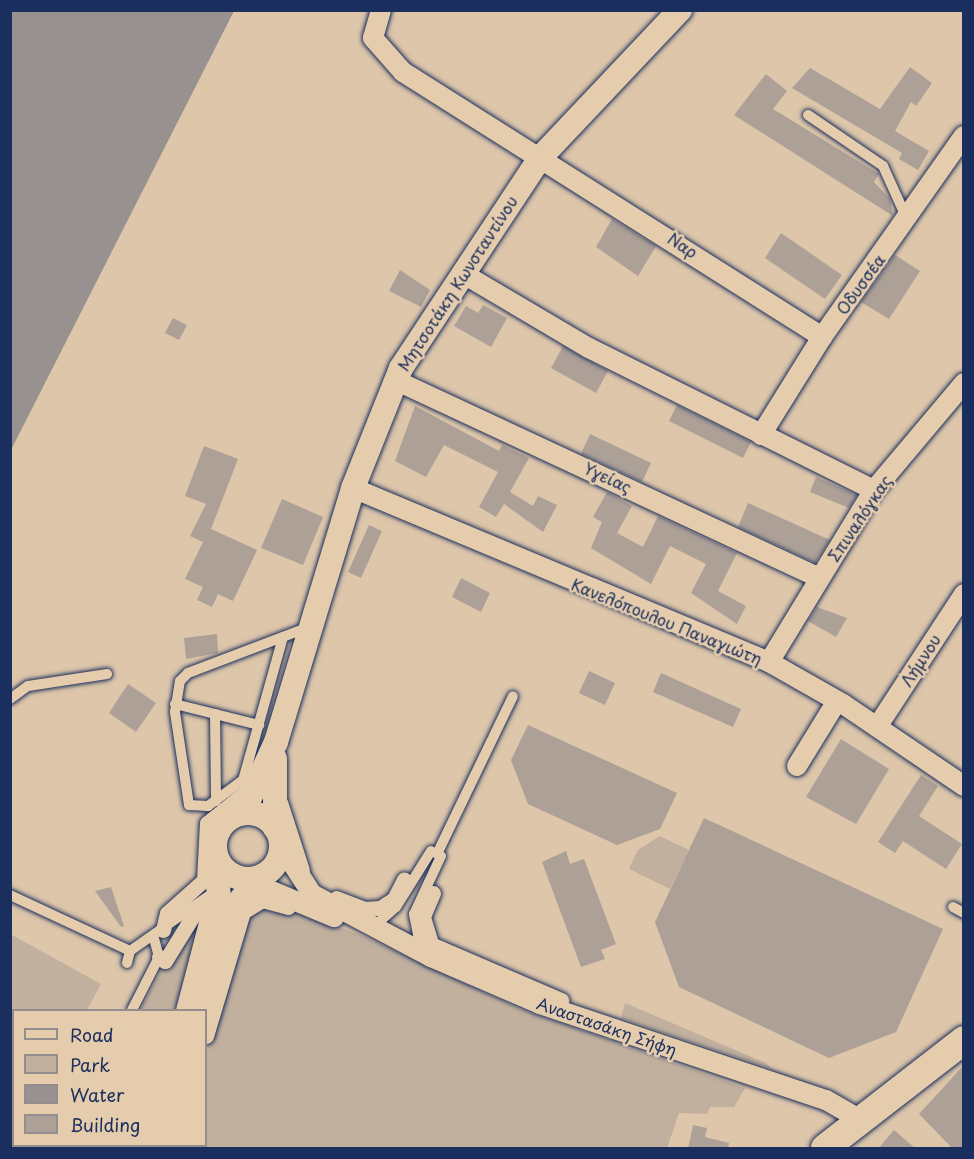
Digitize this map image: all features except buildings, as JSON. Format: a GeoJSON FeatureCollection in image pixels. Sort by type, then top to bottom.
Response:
{"type":"FeatureCollection","features":[{"type":"Feature","properties":{"kind":"main road"},"geometry":{"type":"LineString","coordinates":[[825,1149],[963,1040]]}},
{"type":"Feature","properties":{"kind":"street"},"geometry":{"type":"LineString","coordinates":[[381,10],[373,38],[385,56],[540,158]]}},
{"type":"Feature","properties":{"kind":"street","name":"Μητσοτάκη Κωνσταντίνου"},"geometry":{"type":"LineString","coordinates":[[224,809],[264,788],[268,734],[309,627],[353,488],[395,380],[462,273],[540,158],[680,10]]}},
{"type":"Feature","properties":{"kind":"street","name":"Οδυσσέα"},"geometry":{"type":"LineString","coordinates":[[761,435],[822,338],[963,136]]}},
{"type":"Feature","properties":{"kind":"street","name":"Ναρ"},"geometry":{"type":"LineString","coordinates":[[540,158],[822,338]]}},
{"type":"Feature","properties":{"kind":"street"},"geometry":{"type":"LineString","coordinates":[[462,273],[589,348],[874,490]]}},
{"type":"Feature","properties":{"kind":"street","name":"Υγείας"},"geometry":{"type":"LineString","coordinates":[[395,380],[819,578]]}},
{"type":"Feature","properties":{"kind":"street","name":"Σπιναλόγκας"},"geometry":{"type":"LineString","coordinates":[[769,663],[874,490],[963,383]]}},
{"type":"Feature","properties":{"kind":"street","name":"Κανελόπουλου Παναγιώτη"},"geometry":{"type":"LineString","coordinates":[[353,488],[769,663],[837,701],[963,786]]}},
{"type":"Feature","properties":{"kind":"street","name":"Λήμνου"},"geometry":{"type":"LineString","coordinates":[[877,727],[963,594]]}},
{"type":"Feature","properties":{"kind":"street"},"geometry":{"type":"LineString","coordinates":[[797,766],[837,701]]}},
{"type":"Feature","properties":{"kind":"street"},"geometry":{"type":"LineString","coordinates":[[158,934],[167,913],[204,880],[202,838],[211,817],[250,785],[279,792],[304,873],[326,903]]}},
{"type":"Feature","properties":{"kind":"street"},"geometry":{"type":"LineString","coordinates":[[264,788],[278,837],[300,883],[326,903]]}},
{"type":"Feature","properties":{"kind":"street"},"geometry":{"type":"LineString","coordinates":[[207,1028],[219,936],[220,888],[216,856],[217,834],[224,809],[254,814],[278,837]]}},
{"type":"Feature","properties":{"kind":"street"},"geometry":{"type":"LineString","coordinates":[[184,1009],[219,936],[251,880],[273,868],[278,837]]}},
{"type":"Feature","properties":{"kind":"street"},"geometry":{"type":"LineString","coordinates":[[216,856],[226,871],[251,880],[326,903],[364,909],[380,908],[394,899],[404,879]]}},
{"type":"Feature","properties":{"kind":"street"},"geometry":{"type":"LineString","coordinates":[[433,893],[423,917],[431,944],[561,1000]]}},
{"type":"Feature","properties":{"kind":"street"},"geometry":{"type":"LineString","coordinates":[[198,1009],[219,936],[243,912],[256,902],[273,902],[319,918],[326,903]]}},
{"type":"Feature","properties":{"kind":"street","name":"Αναστασάκη Σήφη"},"geometry":{"type":"LineString","coordinates":[[326,903],[423,952],[540,1004],[826,1100],[861,1120]]}},
{"type":"Feature","properties":{"kind":"street"},"geometry":{"type":"LineString","coordinates":[[159,957],[165,961],[190,919],[206,906],[212,912],[219,936]]}},
{"type":"Feature","properties":{"kind":"lane"},"geometry":{"type":"LineString","coordinates":[[808,115],[883,166],[907,219]]}},
{"type":"Feature","properties":{"kind":"lane"},"geometry":{"type":"LineString","coordinates":[[224,809],[200,808],[185,800],[175,704],[183,676],[309,627]]}},
{"type":"Feature","properties":{"kind":"lane"},"geometry":{"type":"LineString","coordinates":[[224,809],[268,734],[283,637]]}},
{"type":"Feature","properties":{"kind":"lane"},"geometry":{"type":"LineString","coordinates":[[10,699],[28,686],[107,674]]}},
{"type":"Feature","properties":{"kind":"lane"},"geometry":{"type":"LineString","coordinates":[[423,952],[413,922],[436,854],[513,696]]}},
{"type":"Feature","properties":{"kind":"lane"},"geometry":{"type":"LineString","coordinates":[[175,704],[215,714],[268,734]]}},
{"type":"Feature","properties":{"kind":"lane"},"geometry":{"type":"LineString","coordinates":[[215,714],[224,809]]}},
{"type":"Feature","properties":{"kind":"lane"},"geometry":{"type":"LineString","coordinates":[[365,924],[396,907],[436,854]]}},
{"type":"Feature","properties":{"kind":"lane"},"geometry":{"type":"LineString","coordinates":[[127,963],[130,951],[158,934],[220,888]]}},
{"type":"Feature","properties":{"kind":"lane"},"geometry":{"type":"LineString","coordinates":[[10,895],[130,951]]}},
{"type":"Feature","properties":{"kind":"lane"},"geometry":{"type":"LineString","coordinates":[[953,907],[963,913]]}},
{"type":"Feature","properties":{"kind":"lane"},"geometry":{"type":"LineString","coordinates":[[133,1009],[159,957],[158,934]]}},
{"type":"Feature","properties":{"kind":"green space"},"geometry":{"type":"Polygon","coordinates":[[[660,836],[689,850],[670,889],[629,869],[638,850],[660,836]]]}},
{"type":"Feature","properties":{"kind":"green space"},"geometry":{"type":"Polygon","coordinates":[[[278,906],[358,934],[520,1009],[745,1088],[734,1107],[710,1107],[707,1114],[679,1113],[667,1148],[176,1148],[207,1147],[207,1043],[248,910],[278,906]]]}},
{"type":"Feature","properties":{"kind":"green space"},"geometry":{"type":"Polygon","coordinates":[[[202,908],[181,1009],[141,1009],[174,948],[202,908]]]}},
{"type":"Feature","properties":{"kind":"green space"},"geometry":{"type":"Polygon","coordinates":[[[10,934],[101,984],[88,1009],[12,1009],[11,1148],[10,934]]]}},
{"type":"Feature","properties":{"kind":"green space"},"geometry":{"type":"Polygon","coordinates":[[[625,1003],[766,1063],[772,1069],[621,1018],[625,1003]]]}},
{"type":"Feature","properties":{"kind":"water"},"geometry":{"type":"Polygon","coordinates":[[[10,11],[234,11],[11,450],[10,11]]]}}]}
